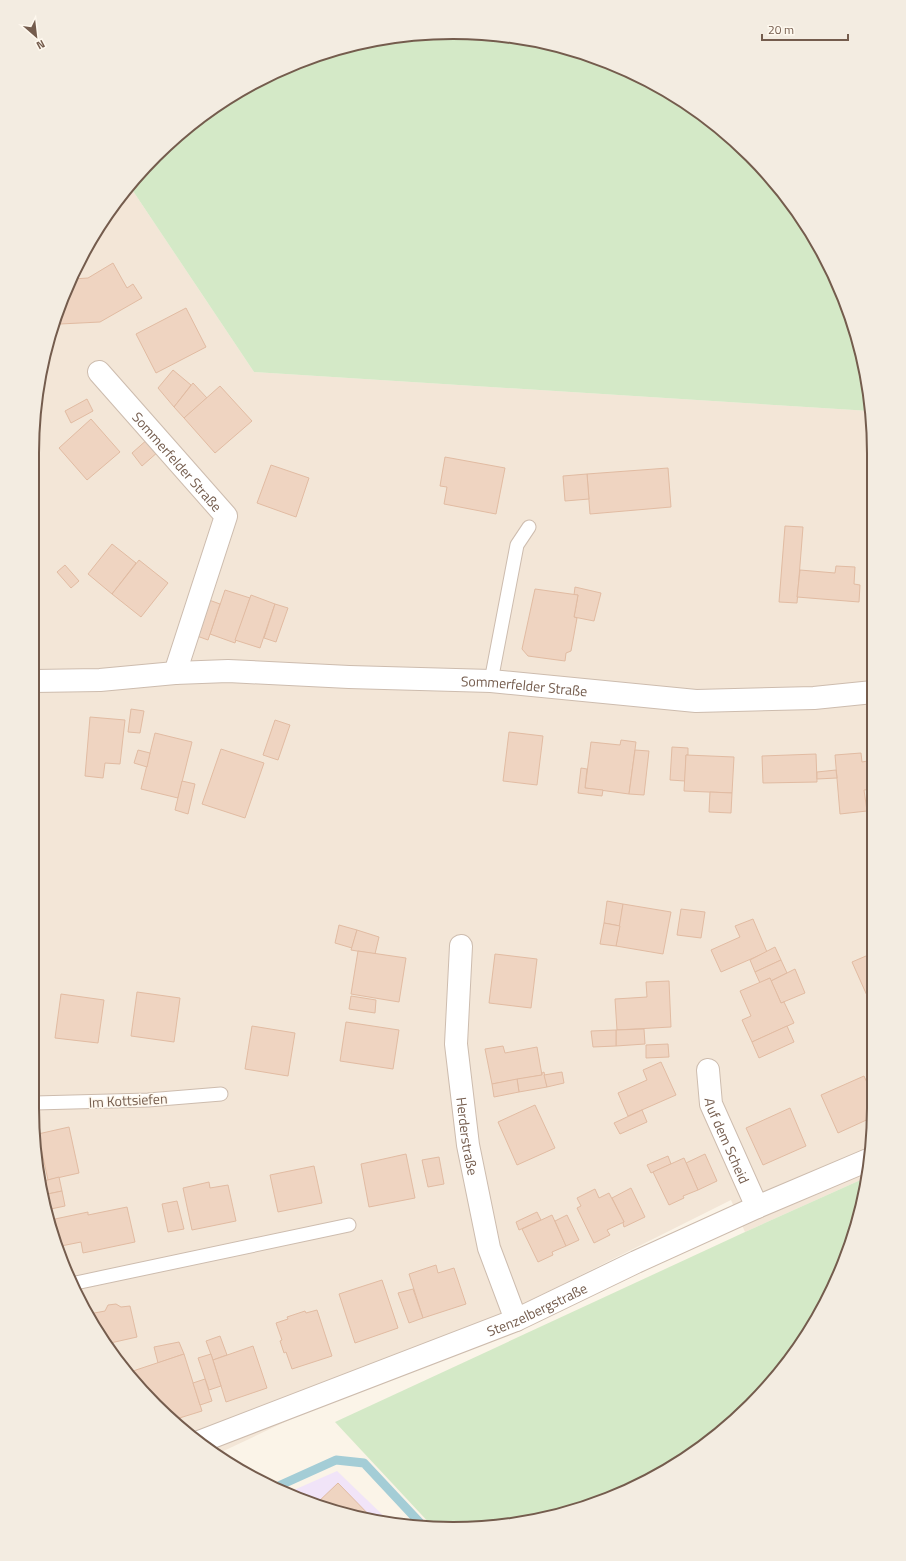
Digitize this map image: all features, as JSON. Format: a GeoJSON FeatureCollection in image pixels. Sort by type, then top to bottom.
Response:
{"type":"FeatureCollection","features":[{"type":"Feature","properties":{"kind":"street","name":"Sommerfelder Straße"},"geometry":{"type":"LineString","coordinates":[[99,372],[226,516],[175,673]]}},
{"type":"Feature","properties":{"kind":"street","name":"Sommerfelder Straße"},"geometry":{"type":"LineString","coordinates":[[39,681],[100,680],[175,673],[228,671],[349,677],[491,681],[696,701],[814,698],[867,693]]}},
{"type":"Feature","properties":{"kind":"street","name":"Herderstraße"},"geometry":{"type":"LineString","coordinates":[[461,946],[456,1044],[468,1145],[489,1248],[516,1320]]}},
{"type":"Feature","properties":{"kind":"street","name":"Auf dem Scheid"},"geometry":{"type":"LineString","coordinates":[[708,1070],[711,1104],[757,1207]]}},
{"type":"Feature","properties":{"kind":"street","name":"Stenzelbergstraße"},"geometry":{"type":"LineString","coordinates":[[206,1440],[516,1320],[636,1262],[757,1207],[863,1162]]}},
{"type":"Feature","properties":{"kind":"lane"},"geometry":{"type":"LineString","coordinates":[[491,681],[516,545],[529,527]]}},
{"type":"Feature","properties":{"kind":"lane","name":"Im Kottsiefen"},"geometry":{"type":"LineString","coordinates":[[39,1103],[148,1100],[221,1094]]}},
{"type":"Feature","properties":{"kind":"lane"},"geometry":{"type":"LineString","coordinates":[[78,1282],[349,1226]]}},
{"type":"Feature","properties":{"kind":"shaded area"},"geometry":{"type":"Polygon","coordinates":[[[133,191],[254,372],[864,411],[867,453],[867,1108],[866,1135],[860,1180],[745,1232],[731,1200],[321,1405],[222,1452],[201,1436],[160,1401],[142,1381],[109,1338],[94,1315],[61,1241],[47,1189],[40,1135],[39,1108],[40,426],[47,372],[61,320],[94,246],[133,191]]]}},
{"type":"Feature","properties":{"kind":"shaded area"},"geometry":{"type":"Polygon","coordinates":[[[337,1471],[383,1516],[346,1508],[294,1490],[337,1471]]]}},
{"type":"Feature","properties":{"kind":"green space"},"geometry":{"type":"Polygon","coordinates":[[[426,40],[480,40],[534,47],[560,53],[586,61],[636,82],[660,94],[683,109],[726,142],[746,160],[781,201],[797,223],[812,246],[824,270],[845,320],[853,346],[859,372],[864,411],[254,372],[133,191],[160,160],[201,125],[246,94],[295,71],[320,61],[372,47],[426,40]]]}},
{"type":"Feature","properties":{"kind":"green space"},"geometry":{"type":"Polygon","coordinates":[[[860,1180],[853,1215],[845,1241],[824,1291],[812,1315],[781,1360],[746,1401],[726,1419],[683,1452],[660,1467],[636,1479],[586,1500],[534,1514],[480,1521],[427,1521],[335,1422],[860,1180]]]}},
{"type":"Feature","properties":{"kind":"building"},"geometry":{"type":"Polygon","coordinates":[[[113,263],[127,288],[133,284],[142,298],[100,322],[60,324],[78,279],[88,278],[113,263]]]}},
{"type":"Feature","properties":{"kind":"building"},"geometry":{"type":"Polygon","coordinates":[[[186,308],[206,347],[156,373],[136,334],[186,308]]]}},
{"type":"Feature","properties":{"kind":"building"},"geometry":{"type":"Polygon","coordinates":[[[173,370],[191,385],[174,407],[158,388],[173,370]]]}},
{"type":"Feature","properties":{"kind":"building"},"geometry":{"type":"Polygon","coordinates":[[[193,383],[207,398],[184,418],[174,407],[193,383]]]}},
{"type":"Feature","properties":{"kind":"building"},"geometry":{"type":"Polygon","coordinates":[[[220,386],[252,421],[215,453],[184,418],[220,386]]]}},
{"type":"Feature","properties":{"kind":"building"},"geometry":{"type":"Polygon","coordinates":[[[87,399],[93,411],[71,423],[65,411],[87,399]]]}},
{"type":"Feature","properties":{"kind":"building"},"geometry":{"type":"Polygon","coordinates":[[[91,419],[120,452],[87,480],[59,448],[91,419]]]}},
{"type":"Feature","properties":{"kind":"building"},"geometry":{"type":"Polygon","coordinates":[[[149,438],[159,451],[142,466],[132,453],[149,438]]]}},
{"type":"Feature","properties":{"kind":"building"},"geometry":{"type":"Polygon","coordinates":[[[445,457],[505,468],[496,514],[444,504],[447,487],[440,486],[445,457]]]}},
{"type":"Feature","properties":{"kind":"building"},"geometry":{"type":"Polygon","coordinates":[[[271,465],[309,478],[296,517],[257,503],[271,465]]]}},
{"type":"Feature","properties":{"kind":"building"},"geometry":{"type":"Polygon","coordinates":[[[668,468],[671,507],[590,514],[587,474],[668,468]]]}},
{"type":"Feature","properties":{"kind":"building"},"geometry":{"type":"Polygon","coordinates":[[[587,474],[589,499],[565,501],[563,476],[587,474]]]}},
{"type":"Feature","properties":{"kind":"building"},"geometry":{"type":"Polygon","coordinates":[[[785,526],[803,527],[797,603],[779,602],[785,526]]]}},
{"type":"Feature","properties":{"kind":"building"},"geometry":{"type":"Polygon","coordinates":[[[112,544],[136,563],[112,594],[88,574],[112,544]]]}},
{"type":"Feature","properties":{"kind":"building"},"geometry":{"type":"Polygon","coordinates":[[[139,560],[168,583],[141,617],[112,594],[139,560]]]}},
{"type":"Feature","properties":{"kind":"building"},"geometry":{"type":"Polygon","coordinates":[[[65,565],[79,581],[71,588],[57,572],[65,565]]]}},
{"type":"Feature","properties":{"kind":"building"},"geometry":{"type":"Polygon","coordinates":[[[836,566],[855,567],[854,584],[860,585],[859,602],[797,597],[800,570],[835,573],[836,566]]]}},
{"type":"Feature","properties":{"kind":"building"},"geometry":{"type":"Polygon","coordinates":[[[575,587],[601,593],[594,621],[574,617],[578,595],[574,595],[575,587]]]}},
{"type":"Feature","properties":{"kind":"building"},"geometry":{"type":"Polygon","coordinates":[[[535,589],[578,595],[574,617],[577,618],[571,651],[566,653],[565,661],[528,656],[522,649],[535,589]]]}},
{"type":"Feature","properties":{"kind":"building"},"geometry":{"type":"Polygon","coordinates":[[[225,590],[250,598],[235,643],[210,634],[225,590]]]}},
{"type":"Feature","properties":{"kind":"building"},"geometry":{"type":"Polygon","coordinates":[[[251,595],[275,604],[260,648],[235,640],[251,595]]]}},
{"type":"Feature","properties":{"kind":"building"},"geometry":{"type":"Polygon","coordinates":[[[209,600],[220,604],[208,640],[197,636],[209,600]]]}},
{"type":"Feature","properties":{"kind":"building"},"geometry":{"type":"Polygon","coordinates":[[[275,604],[288,608],[276,642],[264,638],[275,604]]]}},
{"type":"Feature","properties":{"kind":"building"},"geometry":{"type":"Polygon","coordinates":[[[131,709],[144,711],[140,733],[128,732],[131,709]]]}},
{"type":"Feature","properties":{"kind":"building"},"geometry":{"type":"Polygon","coordinates":[[[90,717],[125,720],[120,764],[105,763],[103,778],[85,776],[90,717]]]}},
{"type":"Feature","properties":{"kind":"building"},"geometry":{"type":"Polygon","coordinates":[[[275,720],[290,725],[278,760],[263,755],[275,720]]]}},
{"type":"Feature","properties":{"kind":"building"},"geometry":{"type":"Polygon","coordinates":[[[509,732],[543,736],[537,785],[503,781],[509,732]]]}},
{"type":"Feature","properties":{"kind":"building"},"geometry":{"type":"Polygon","coordinates":[[[155,733],[192,742],[178,798],[141,789],[155,733]]]}},
{"type":"Feature","properties":{"kind":"building"},"geometry":{"type":"Polygon","coordinates":[[[621,740],[636,742],[629,794],[585,788],[591,742],[620,745],[621,740]]]}},
{"type":"Feature","properties":{"kind":"building"},"geometry":{"type":"Polygon","coordinates":[[[672,747],[688,748],[688,755],[686,755],[685,781],[670,780],[672,747]]]}},
{"type":"Feature","properties":{"kind":"building"},"geometry":{"type":"Polygon","coordinates":[[[221,749],[264,763],[245,818],[202,804],[221,749]]]}},
{"type":"Feature","properties":{"kind":"building"},"geometry":{"type":"Polygon","coordinates":[[[138,750],[150,753],[147,767],[134,763],[138,750]]]}},
{"type":"Feature","properties":{"kind":"building"},"geometry":{"type":"Polygon","coordinates":[[[635,750],[649,751],[644,795],[629,794],[635,750]]]}},
{"type":"Feature","properties":{"kind":"building"},"geometry":{"type":"Polygon","coordinates":[[[861,753],[862,762],[867,761],[867,790],[864,790],[867,811],[840,814],[835,755],[861,753]]]}},
{"type":"Feature","properties":{"kind":"building"},"geometry":{"type":"Polygon","coordinates":[[[816,754],[817,782],[763,783],[762,756],[816,754]]]}},
{"type":"Feature","properties":{"kind":"building"},"geometry":{"type":"Polygon","coordinates":[[[686,755],[734,757],[732,793],[684,791],[686,755]]]}},
{"type":"Feature","properties":{"kind":"building"},"geometry":{"type":"Polygon","coordinates":[[[581,768],[587,769],[585,788],[603,790],[602,796],[578,793],[581,768]]]}},
{"type":"Feature","properties":{"kind":"building"},"geometry":{"type":"Polygon","coordinates":[[[836,770],[837,778],[817,779],[817,772],[836,770]]]}},
{"type":"Feature","properties":{"kind":"building"},"geometry":{"type":"Polygon","coordinates":[[[182,781],[195,784],[188,814],[175,810],[182,781]]]}},
{"type":"Feature","properties":{"kind":"building"},"geometry":{"type":"Polygon","coordinates":[[[710,792],[732,793],[731,813],[709,812],[710,792]]]}},
{"type":"Feature","properties":{"kind":"building"},"geometry":{"type":"Polygon","coordinates":[[[607,901],[623,904],[620,926],[604,923],[607,901]]]}},
{"type":"Feature","properties":{"kind":"building"},"geometry":{"type":"Polygon","coordinates":[[[623,904],[671,912],[663,954],[616,946],[623,904]]]}},
{"type":"Feature","properties":{"kind":"building"},"geometry":{"type":"Polygon","coordinates":[[[681,909],[705,912],[701,938],[677,935],[681,909]]]}},
{"type":"Feature","properties":{"kind":"building"},"geometry":{"type":"Polygon","coordinates":[[[753,919],[767,952],[721,972],[711,950],[740,937],[735,926],[753,919]]]}},
{"type":"Feature","properties":{"kind":"building"},"geometry":{"type":"Polygon","coordinates":[[[604,923],[620,926],[616,946],[600,944],[604,923]]]}},
{"type":"Feature","properties":{"kind":"building"},"geometry":{"type":"Polygon","coordinates":[[[339,925],[357,930],[352,948],[335,943],[339,925]]]}},
{"type":"Feature","properties":{"kind":"building"},"geometry":{"type":"Polygon","coordinates":[[[357,930],[379,937],[375,954],[351,950],[357,930]]]}},
{"type":"Feature","properties":{"kind":"building"},"geometry":{"type":"Polygon","coordinates":[[[775,947],[781,960],[755,972],[750,960],[775,947]]]}},
{"type":"Feature","properties":{"kind":"building"},"geometry":{"type":"Polygon","coordinates":[[[358,951],[406,958],[399,1002],[351,994],[358,951]]]}},
{"type":"Feature","properties":{"kind":"building"},"geometry":{"type":"Polygon","coordinates":[[[495,954],[537,959],[531,1008],[489,1003],[495,954]]]}},
{"type":"Feature","properties":{"kind":"building"},"geometry":{"type":"Polygon","coordinates":[[[867,956],[867,996],[852,962],[867,956]]]}},
{"type":"Feature","properties":{"kind":"building"},"geometry":{"type":"Polygon","coordinates":[[[781,960],[787,973],[771,981],[770,978],[760,983],[755,972],[781,960]]]}},
{"type":"Feature","properties":{"kind":"building"},"geometry":{"type":"Polygon","coordinates":[[[795,969],[805,993],[781,1003],[771,981],[795,969]]]}},
{"type":"Feature","properties":{"kind":"building"},"geometry":{"type":"Polygon","coordinates":[[[770,978],[781,1003],[784,1002],[794,1023],[752,1042],[742,1020],[751,1016],[740,991],[770,978]]]}},
{"type":"Feature","properties":{"kind":"building"},"geometry":{"type":"Polygon","coordinates":[[[669,981],[671,1027],[617,1030],[615,999],[647,997],[646,982],[669,981]]]}},
{"type":"Feature","properties":{"kind":"building"},"geometry":{"type":"Polygon","coordinates":[[[137,992],[180,998],[174,1042],[131,1036],[137,992]]]}},
{"type":"Feature","properties":{"kind":"building"},"geometry":{"type":"Polygon","coordinates":[[[61,994],[104,1000],[98,1043],[55,1038],[61,994]]]}},
{"type":"Feature","properties":{"kind":"building"},"geometry":{"type":"Polygon","coordinates":[[[351,996],[376,1000],[375,1013],[349,1009],[351,996]]]}},
{"type":"Feature","properties":{"kind":"building"},"geometry":{"type":"Polygon","coordinates":[[[346,1022],[399,1030],[393,1069],[340,1061],[346,1022]]]}},
{"type":"Feature","properties":{"kind":"building"},"geometry":{"type":"Polygon","coordinates":[[[252,1026],[295,1033],[288,1076],[245,1069],[252,1026]]]}},
{"type":"Feature","properties":{"kind":"building"},"geometry":{"type":"Polygon","coordinates":[[[787,1026],[794,1042],[759,1058],[752,1042],[787,1026]]]}},
{"type":"Feature","properties":{"kind":"building"},"geometry":{"type":"Polygon","coordinates":[[[644,1029],[645,1044],[616,1046],[616,1030],[644,1029]]]}},
{"type":"Feature","properties":{"kind":"building"},"geometry":{"type":"Polygon","coordinates":[[[616,1030],[616,1046],[593,1047],[591,1031],[616,1030]]]}},
{"type":"Feature","properties":{"kind":"building"},"geometry":{"type":"Polygon","coordinates":[[[668,1044],[669,1057],[646,1058],[646,1045],[668,1044]]]}},
{"type":"Feature","properties":{"kind":"building"},"geometry":{"type":"Polygon","coordinates":[[[503,1046],[505,1053],[537,1047],[542,1075],[492,1084],[485,1049],[503,1046]]]}},
{"type":"Feature","properties":{"kind":"building"},"geometry":{"type":"Polygon","coordinates":[[[661,1062],[676,1095],[628,1116],[618,1093],[647,1080],[643,1070],[661,1062]]]}},
{"type":"Feature","properties":{"kind":"building"},"geometry":{"type":"Polygon","coordinates":[[[544,1072],[547,1087],[519,1092],[517,1079],[542,1075],[544,1072]]]}},
{"type":"Feature","properties":{"kind":"building"},"geometry":{"type":"Polygon","coordinates":[[[562,1072],[564,1083],[547,1087],[544,1075],[562,1072]]]}},
{"type":"Feature","properties":{"kind":"building"},"geometry":{"type":"Polygon","coordinates":[[[864,1076],[867,1083],[867,1120],[838,1133],[821,1095],[864,1076]]]}},
{"type":"Feature","properties":{"kind":"building"},"geometry":{"type":"Polygon","coordinates":[[[517,1079],[519,1092],[494,1097],[492,1084],[517,1079]]]}},
{"type":"Feature","properties":{"kind":"building"},"geometry":{"type":"Polygon","coordinates":[[[535,1105],[555,1148],[517,1165],[498,1122],[535,1105]]]}},
{"type":"Feature","properties":{"kind":"building"},"geometry":{"type":"Polygon","coordinates":[[[790,1108],[806,1146],[763,1165],[746,1128],[790,1108]]]}},
{"type":"Feature","properties":{"kind":"building"},"geometry":{"type":"Polygon","coordinates":[[[642,1110],[647,1122],[620,1134],[614,1123],[642,1110]]]}},
{"type":"Feature","properties":{"kind":"building"},"geometry":{"type":"Polygon","coordinates":[[[69,1127],[79,1173],[48,1180],[42,1152],[40,1134],[69,1127]]]}},
{"type":"Feature","properties":{"kind":"building"},"geometry":{"type":"Polygon","coordinates":[[[406,1154],[415,1198],[369,1207],[361,1164],[406,1154]]]}},
{"type":"Feature","properties":{"kind":"building"},"geometry":{"type":"Polygon","coordinates":[[[705,1154],[717,1181],[698,1190],[686,1163],[705,1154]]]}},
{"type":"Feature","properties":{"kind":"building"},"geometry":{"type":"Polygon","coordinates":[[[668,1156],[671,1164],[651,1173],[647,1165],[668,1156]]]}},
{"type":"Feature","properties":{"kind":"building"},"geometry":{"type":"Polygon","coordinates":[[[439,1157],[444,1184],[428,1187],[422,1160],[439,1157]]]}},
{"type":"Feature","properties":{"kind":"building"},"geometry":{"type":"Polygon","coordinates":[[[684,1158],[698,1190],[683,1196],[684,1198],[669,1205],[653,1172],[684,1158]]]}},
{"type":"Feature","properties":{"kind":"building"},"geometry":{"type":"Polygon","coordinates":[[[314,1166],[322,1203],[278,1212],[270,1175],[314,1166]]]}},
{"type":"Feature","properties":{"kind":"building"},"geometry":{"type":"Polygon","coordinates":[[[59,1177],[62,1191],[48,1194],[46,1180],[59,1177]]]}},
{"type":"Feature","properties":{"kind":"building"},"geometry":{"type":"Polygon","coordinates":[[[209,1182],[210,1188],[228,1185],[236,1221],[192,1230],[183,1188],[209,1182]]]}},
{"type":"Feature","properties":{"kind":"building"},"geometry":{"type":"Polygon","coordinates":[[[631,1188],[645,1217],[624,1227],[624,1222],[612,1198],[631,1188]]]}},
{"type":"Feature","properties":{"kind":"building"},"geometry":{"type":"Polygon","coordinates":[[[595,1189],[599,1198],[609,1193],[624,1222],[607,1230],[610,1235],[594,1243],[577,1208],[581,1206],[577,1198],[595,1189]]]}},
{"type":"Feature","properties":{"kind":"building"},"geometry":{"type":"Polygon","coordinates":[[[62,1191],[65,1206],[52,1209],[48,1194],[62,1191]]]}},
{"type":"Feature","properties":{"kind":"building"},"geometry":{"type":"Polygon","coordinates":[[[177,1201],[184,1229],[168,1232],[162,1204],[177,1201]]]}},
{"type":"Feature","properties":{"kind":"building"},"geometry":{"type":"Polygon","coordinates":[[[127,1207],[135,1242],[83,1253],[81,1242],[63,1246],[55,1219],[88,1212],[88,1215],[127,1207]]]}},
{"type":"Feature","properties":{"kind":"building"},"geometry":{"type":"Polygon","coordinates":[[[537,1212],[541,1220],[519,1230],[516,1222],[537,1212]]]}},
{"type":"Feature","properties":{"kind":"building"},"geometry":{"type":"Polygon","coordinates":[[[552,1215],[566,1246],[552,1252],[553,1255],[538,1262],[522,1229],[552,1215]]]}},
{"type":"Feature","properties":{"kind":"building"},"geometry":{"type":"Polygon","coordinates":[[[567,1215],[579,1240],[566,1246],[555,1221],[567,1215]]]}},
{"type":"Feature","properties":{"kind":"building"},"geometry":{"type":"Polygon","coordinates":[[[436,1265],[438,1273],[454,1268],[466,1304],[423,1318],[409,1274],[436,1265]]]}},
{"type":"Feature","properties":{"kind":"building"},"geometry":{"type":"Polygon","coordinates":[[[382,1280],[398,1328],[355,1343],[339,1294],[382,1280]]]}},
{"type":"Feature","properties":{"kind":"building"},"geometry":{"type":"Polygon","coordinates":[[[413,1289],[423,1318],[409,1323],[398,1293],[413,1289]]]}},
{"type":"Feature","properties":{"kind":"building"},"geometry":{"type":"Polygon","coordinates":[[[116,1304],[121,1307],[130,1306],[137,1337],[112,1343],[93,1313],[105,1311],[108,1305],[116,1304]]]}},
{"type":"Feature","properties":{"kind":"building"},"geometry":{"type":"Polygon","coordinates":[[[317,1310],[332,1356],[292,1369],[286,1352],[284,1353],[280,1341],[282,1340],[276,1323],[288,1319],[287,1317],[305,1311],[306,1313],[317,1310]]]}},
{"type":"Feature","properties":{"kind":"building"},"geometry":{"type":"Polygon","coordinates":[[[220,1336],[227,1355],[213,1360],[206,1341],[220,1336]]]}},
{"type":"Feature","properties":{"kind":"building"},"geometry":{"type":"Polygon","coordinates":[[[179,1342],[184,1354],[158,1363],[154,1347],[179,1342]]]}},
{"type":"Feature","properties":{"kind":"building"},"geometry":{"type":"Polygon","coordinates":[[[253,1346],[267,1388],[226,1402],[213,1360],[253,1346]]]}},
{"type":"Feature","properties":{"kind":"building"},"geometry":{"type":"Polygon","coordinates":[[[184,1354],[202,1411],[179,1418],[160,1401],[134,1371],[184,1354]]]}},
{"type":"Feature","properties":{"kind":"building"},"geometry":{"type":"Polygon","coordinates":[[[211,1354],[221,1386],[209,1390],[198,1358],[211,1354]]]}},
{"type":"Feature","properties":{"kind":"building"},"geometry":{"type":"Polygon","coordinates":[[[205,1379],[212,1401],[200,1405],[193,1383],[205,1379]]]}},
{"type":"Feature","properties":{"kind":"building"},"geometry":{"type":"Polygon","coordinates":[[[338,1483],[367,1513],[346,1508],[320,1500],[338,1483]]]}},
{"type":"Feature","properties":{"kind":"waterway"},"geometry":{"type":"LineString","coordinates":[[282,1484],[336,1460],[364,1463],[417,1520]]}}]}
